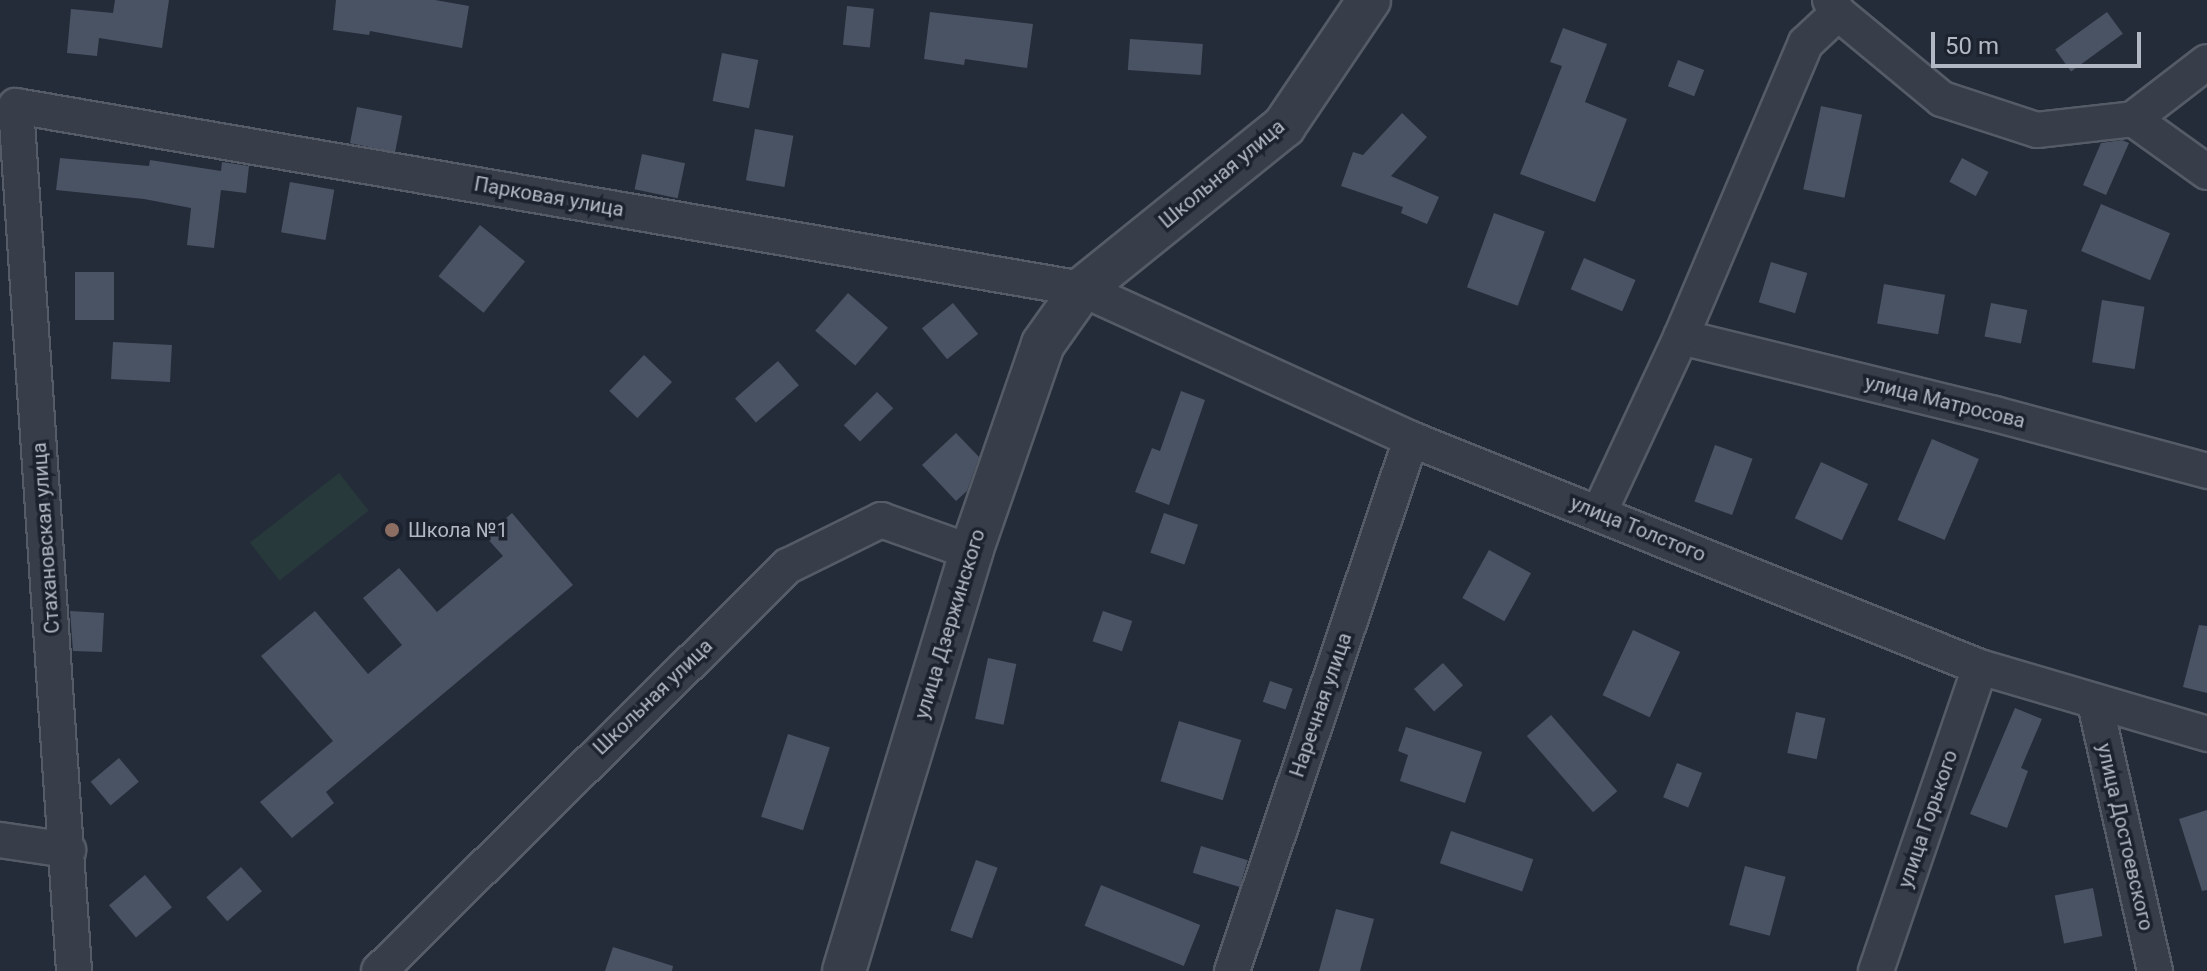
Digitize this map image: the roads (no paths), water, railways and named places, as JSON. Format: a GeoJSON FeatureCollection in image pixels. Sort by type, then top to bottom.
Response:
{"type":"FeatureCollection","features":[{"type":"Feature","properties":{"kind":"street","name":"Школьная улица"},"geometry":{"type":"LineString","coordinates":[[1082,289],[1284,126],[1369,0]]}},
{"type":"Feature","properties":{"kind":"street"},"geometry":{"type":"LineString","coordinates":[[1599,513],[1681,337],[1806,43],[1834,6],[1942,99],[2037,130],[2133,119],[2207,62]]}},
{"type":"Feature","properties":{"kind":"street","name":"Парковая улица"},"geometry":{"type":"LineString","coordinates":[[16,106],[1082,289]]}},
{"type":"Feature","properties":{"kind":"street","name":"Стахановская улица"},"geometry":{"type":"LineString","coordinates":[[16,106],[74,971]]}},
{"type":"Feature","properties":{"kind":"street"},"geometry":{"type":"LineString","coordinates":[[2133,119],[2207,172]]}},
{"type":"Feature","properties":{"kind":"street","name":"улица Толстого"},"geometry":{"type":"LineString","coordinates":[[1082,289],[1411,439],[1980,667],[2207,734]]}},
{"type":"Feature","properties":{"kind":"street","name":"улица Дзержинского"},"geometry":{"type":"LineString","coordinates":[[844,971],[971,552],[1043,344],[1082,289]]}},
{"type":"Feature","properties":{"kind":"street","name":"улица Матросова"},"geometry":{"type":"LineString","coordinates":[[1681,337],[1995,414],[2207,471]]}},
{"type":"Feature","properties":{"kind":"street","name":"Наречная улица"},"geometry":{"type":"LineString","coordinates":[[1232,971],[1411,439]]}},
{"type":"Feature","properties":{"kind":"street","name":"Школьная улица"},"geometry":{"type":"LineString","coordinates":[[379,971],[788,566],[881,520],[971,552]]}},
{"type":"Feature","properties":{"kind":"street","name":"улица Горького"},"geometry":{"type":"LineString","coordinates":[[1876,971],[1980,667]]}},
{"type":"Feature","properties":{"kind":"street","name":"улица Достоевского"},"geometry":{"type":"LineString","coordinates":[[2095,703],[2155,971]]}},
{"type":"Feature","properties":{"kind":"street"},"geometry":{"type":"LineString","coordinates":[[0,840],[68,850]]}},
{"type":"Feature","properties":{"kind":"place","name":"Школа №1"},"geometry":{"type":"Point","coordinates":[392,530]}}]}
